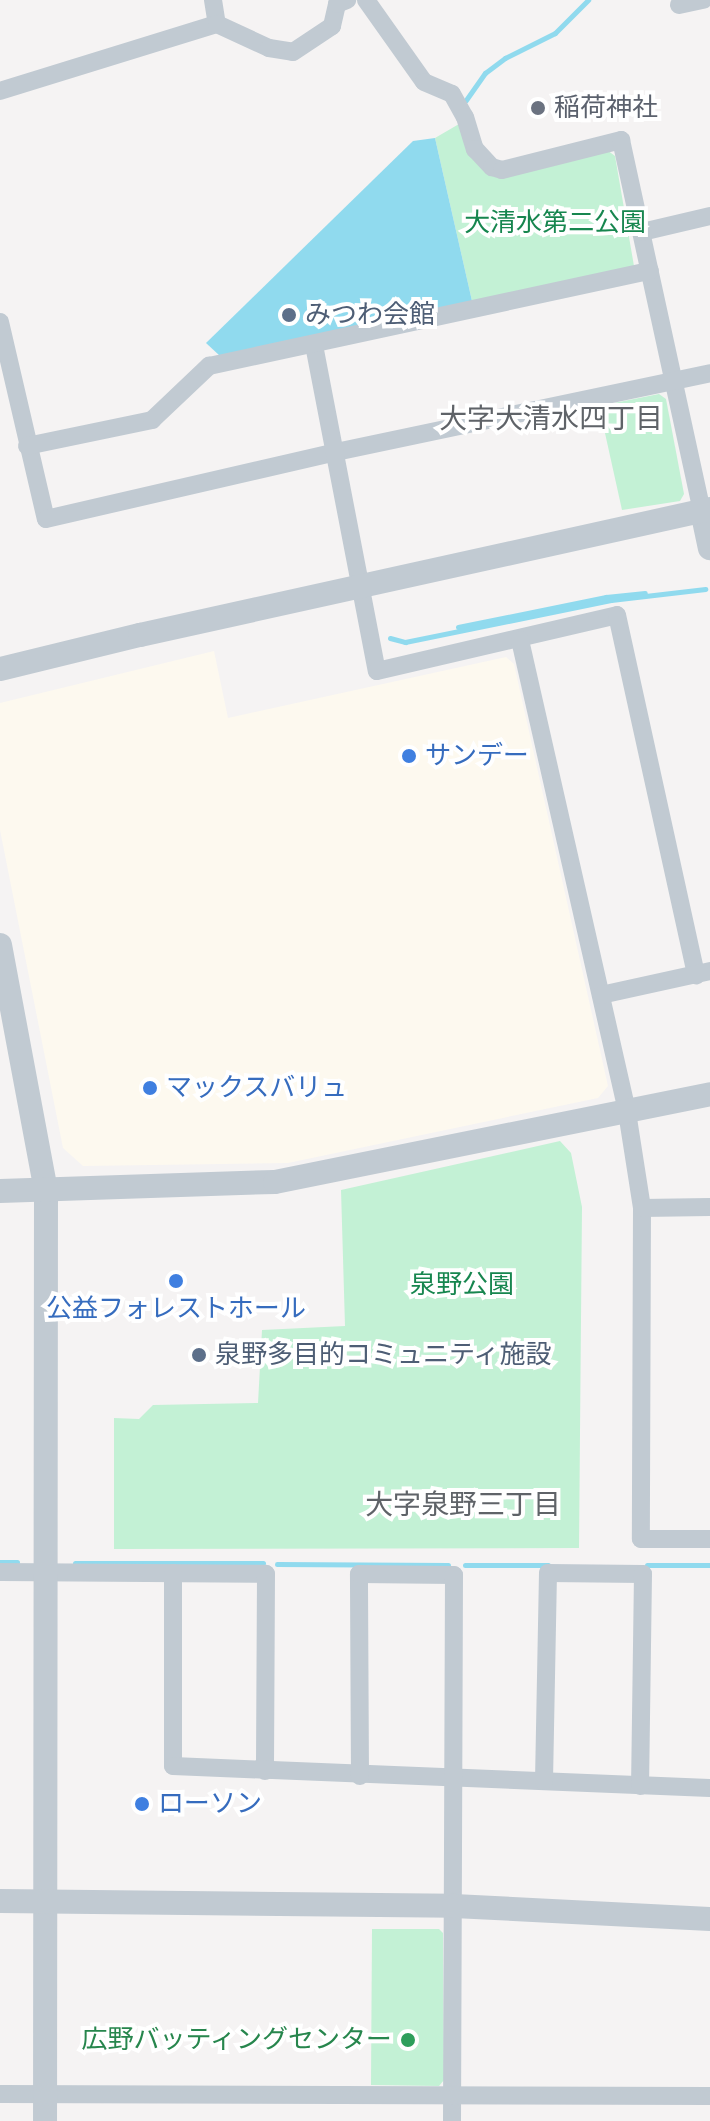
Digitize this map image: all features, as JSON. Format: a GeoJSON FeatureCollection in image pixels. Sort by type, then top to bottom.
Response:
{"type":"FeatureCollection","features":[{"type":"Feature","properties":{"kind":"street"},"geometry":{"type":"LineString","coordinates":[[213,0],[217,24]]}},
{"type":"Feature","properties":{"kind":"street"},"geometry":{"type":"LineString","coordinates":[[366,0],[424,82],[452,94],[465,117],[475,149],[492,167],[502,170],[621,140],[706,510],[710,548]]}},
{"type":"Feature","properties":{"kind":"street"},"geometry":{"type":"LineString","coordinates":[[679,5],[703,0]]}},
{"type":"Feature","properties":{"kind":"street"},"geometry":{"type":"LineString","coordinates":[[0,91],[217,24],[269,48],[293,52],[332,26],[339,1]]}},
{"type":"Feature","properties":{"kind":"street"},"geometry":{"type":"LineString","coordinates":[[642,232],[710,216]]}},
{"type":"Feature","properties":{"kind":"street"},"geometry":{"type":"LineString","coordinates":[[27,446],[152,420],[209,366],[650,271]]}},
{"type":"Feature","properties":{"kind":"street"},"geometry":{"type":"LineString","coordinates":[[0,322],[46,519],[336,452],[710,373]]}},
{"type":"Feature","properties":{"kind":"street"},"geometry":{"type":"LineString","coordinates":[[314,345],[363,585],[377,671],[617,615],[703,973],[601,995]]}},
{"type":"Feature","properties":{"kind":"street"},"geometry":{"type":"LineString","coordinates":[[0,669],[706,510]]}},
{"type":"Feature","properties":{"kind":"street"},"geometry":{"type":"LineString","coordinates":[[520,640],[627,1112],[642,1208],[641,1539],[710,1539]]}},
{"type":"Feature","properties":{"kind":"street"},"geometry":{"type":"LineString","coordinates":[[0,945],[46,1190],[45,2121]]}},
{"type":"Feature","properties":{"kind":"street"},"geometry":{"type":"LineString","coordinates":[[0,1191],[275,1182],[710,1094]]}},
{"type":"Feature","properties":{"kind":"street"},"geometry":{"type":"LineString","coordinates":[[642,1208],[710,1207]]}},
{"type":"Feature","properties":{"kind":"street"},"geometry":{"type":"LineString","coordinates":[[0,1572],[266,1574],[265,1771]]}},
{"type":"Feature","properties":{"kind":"street"},"geometry":{"type":"LineString","coordinates":[[173,1573],[173,1766],[454,1780],[710,1788]]}},
{"type":"Feature","properties":{"kind":"street"},"geometry":{"type":"LineString","coordinates":[[544,1781],[548,1573],[643,1574],[640,1786]]}},
{"type":"Feature","properties":{"kind":"street"},"geometry":{"type":"LineString","coordinates":[[360,1776],[359,1574],[454,1575],[452,2121]]}},
{"type":"Feature","properties":{"kind":"street"},"geometry":{"type":"LineString","coordinates":[[0,1901],[454,1906],[710,1919]]}},
{"type":"Feature","properties":{"kind":"street"},"geometry":{"type":"LineString","coordinates":[[0,2094],[710,2096]]}},
{"type":"Feature","properties":{"kind":"shaded area"},"geometry":{"type":"Polygon","coordinates":[[[214,651],[228,718],[506,657],[514,664],[608,1086],[598,1098],[288,1163],[83,1166],[63,1148],[0,830],[0,703],[214,651]]]}},
{"type":"Feature","properties":{"kind":"green space","name":"大清水第二公園"},"geometry":{"type":"Polygon","coordinates":[[[459,124],[481,167],[607,150],[615,156],[634,266],[472,301],[435,138],[459,124]]]}},
{"type":"Feature","properties":{"kind":"green space"},"geometry":{"type":"Polygon","coordinates":[[[659,394],[666,399],[684,494],[680,501],[622,510],[599,406],[659,394]]]}},
{"type":"Feature","properties":{"kind":"green space","name":"泉野公園"},"geometry":{"type":"Polygon","coordinates":[[[560,1141],[571,1153],[582,1207],[579,1548],[114,1549],[114,1418],[139,1419],[153,1405],[258,1403],[262,1330],[345,1326],[341,1190],[560,1141]]]}},
{"type":"Feature","properties":{"kind":"green space","name":"広野バッティングセンター"},"geometry":{"type":"Polygon","coordinates":[[[372,1929],[439,1929],[443,1933],[444,2080],[439,2086],[371,2085],[372,1929]]]}},
{"type":"Feature","properties":{"kind":"water"},"geometry":{"type":"Polygon","coordinates":[[[435,138],[472,301],[220,356],[206,343],[413,141],[435,138]]]}},
{"type":"Feature","properties":{"kind":"waterway"},"geometry":{"type":"LineString","coordinates":[[466,100],[485,73],[505,58],[555,33],[588,0]]}},
{"type":"Feature","properties":{"kind":"waterway"},"geometry":{"type":"LineString","coordinates":[[390,638],[405,642],[611,600],[705,589]]}},
{"type":"Feature","properties":{"kind":"waterway"},"geometry":{"type":"LineString","coordinates":[[458,627],[606,597],[645,593]]}},
{"type":"Feature","properties":{"kind":"waterway"},"geometry":{"type":"LineString","coordinates":[[0,1562],[17,1562]]}},
{"type":"Feature","properties":{"kind":"waterway"},"geometry":{"type":"LineString","coordinates":[[75,1563],[263,1563]]}},
{"type":"Feature","properties":{"kind":"waterway"},"geometry":{"type":"LineString","coordinates":[[277,1564],[448,1565]]}},
{"type":"Feature","properties":{"kind":"waterway"},"geometry":{"type":"LineString","coordinates":[[465,1565],[548,1565]]}},
{"type":"Feature","properties":{"kind":"waterway"},"geometry":{"type":"LineString","coordinates":[[647,1565],[710,1565]]}},
{"type":"Feature","properties":{"kind":"place","name":"稲荷神社"},"geometry":{"type":"Point","coordinates":[538,108]}},
{"type":"Feature","properties":{"kind":"place","name":"みつわ会館"},"geometry":{"type":"Point","coordinates":[289,315]}},
{"type":"Feature","properties":{"kind":"place","name":"サンデー"},"geometry":{"type":"Point","coordinates":[409,756]}},
{"type":"Feature","properties":{"kind":"place","name":"マックスバリュ"},"geometry":{"type":"Point","coordinates":[150,1088]}},
{"type":"Feature","properties":{"kind":"place","name":"公益フォレストホール"},"geometry":{"type":"Point","coordinates":[176,1281]}},
{"type":"Feature","properties":{"kind":"place","name":"泉野多目的コミュニティ施設"},"geometry":{"type":"Point","coordinates":[199,1355]}},
{"type":"Feature","properties":{"kind":"place","name":"ローソン"},"geometry":{"type":"Point","coordinates":[142,1804]}},
{"type":"Feature","properties":{"kind":"place","name":"広野バッティングセンター"},"geometry":{"type":"Point","coordinates":[408,2040]}},
{"type":"Feature","properties":{"kind":"district","name":"大字大清水四丁目"},"geometry":{"type":"Point","coordinates":[551,419]}},
{"type":"Feature","properties":{"kind":"district","name":"大字泉野三丁目"},"geometry":{"type":"Point","coordinates":[463,1505]}}]}
